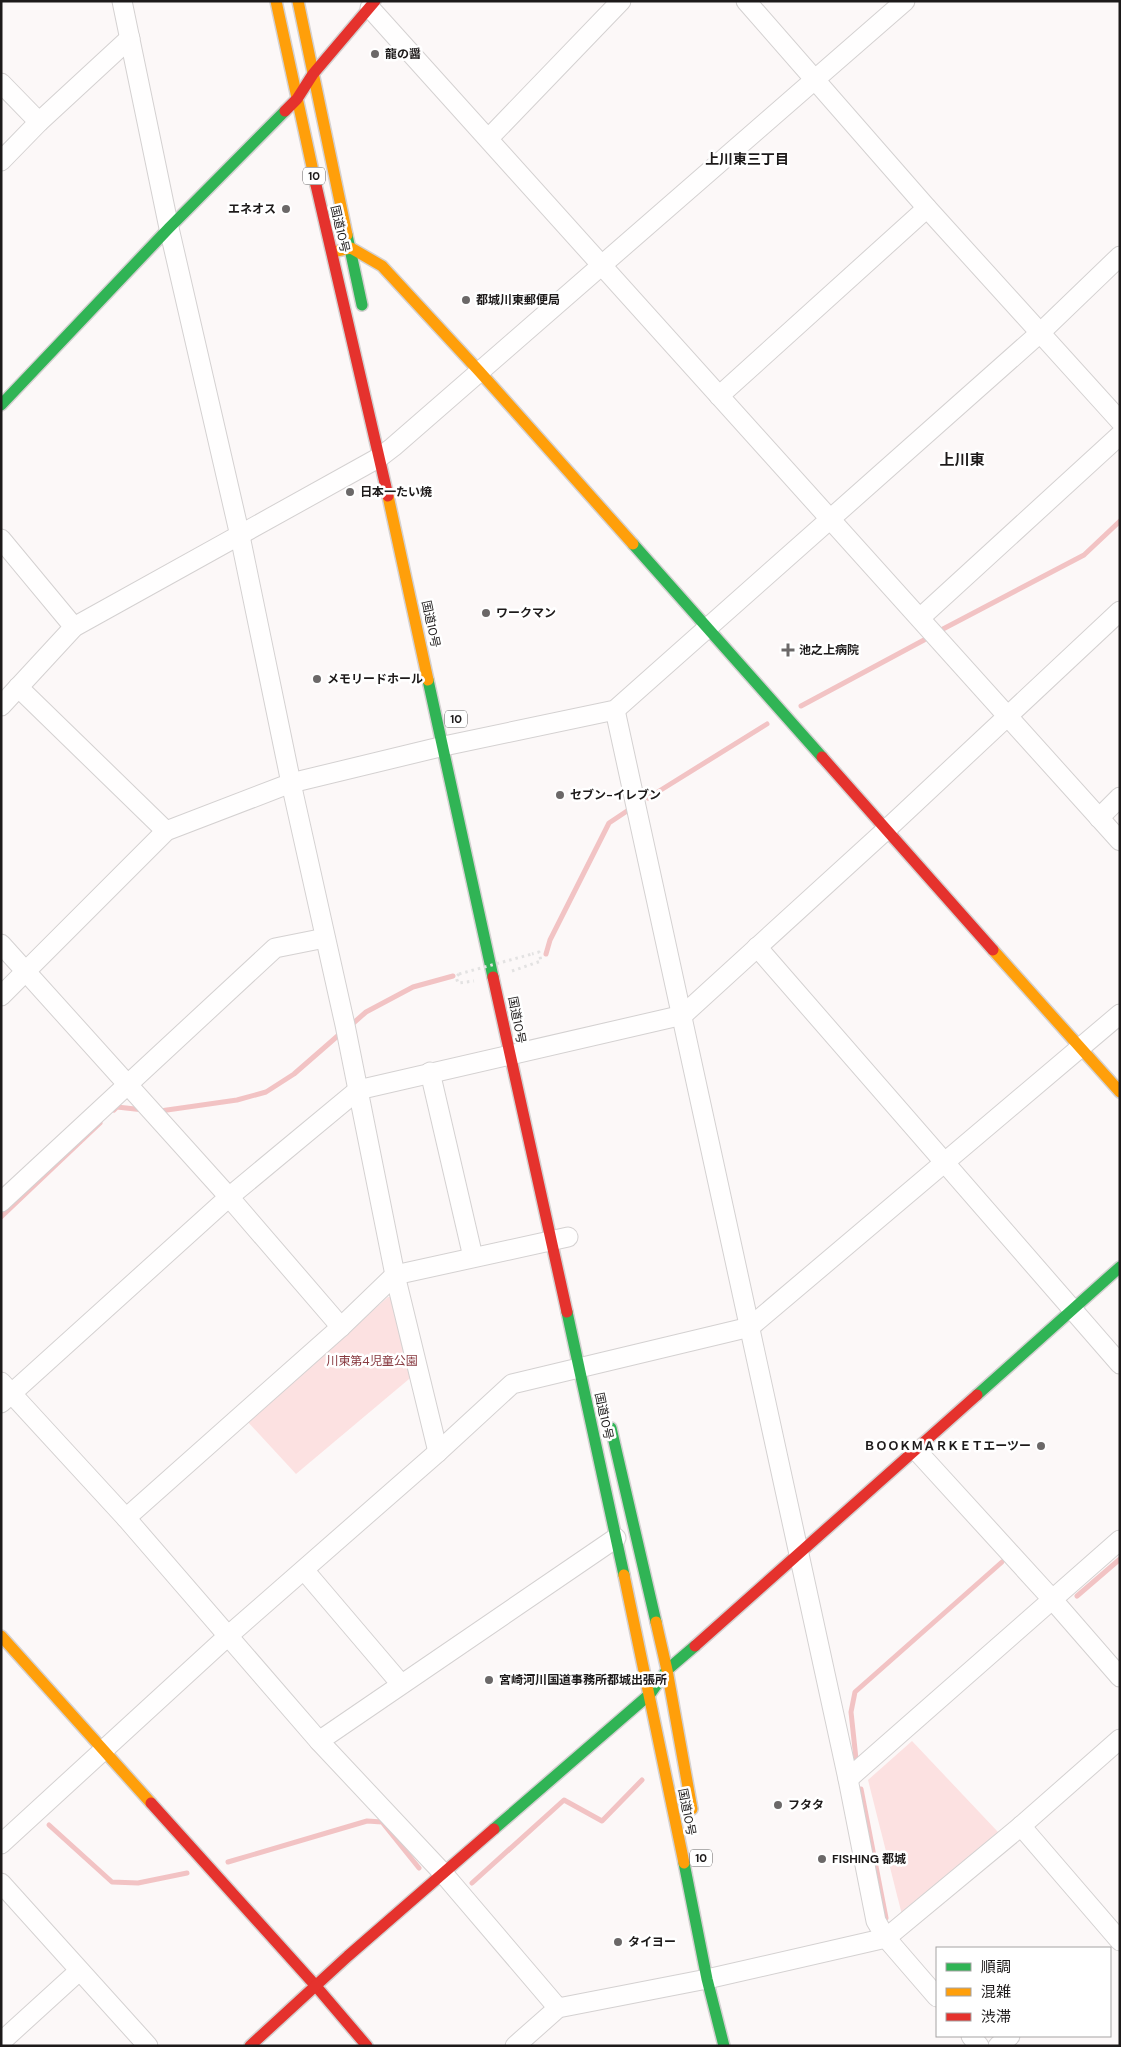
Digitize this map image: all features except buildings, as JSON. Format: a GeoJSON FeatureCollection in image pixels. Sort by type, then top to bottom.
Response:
{"type":"FeatureCollection","features":[{"type":"Feature","properties":{"kind":"main road","name":"国道10号"},"geometry":{"type":"LineString","coordinates":[[276,1],[331,253],[390,449],[457,744],[510,1056],[564,1238],[593,1365],[616,1538],[650,1694],[719,1976],[724,2046]]}},
{"type":"Feature","properties":{"kind":"main road","name":"国道10号"},"geometry":{"type":"LineString","coordinates":[[298,1],[351,248],[363,313]]}},
{"type":"Feature","properties":{"kind":"main road"},"geometry":{"type":"LineString","coordinates":[[1,405],[169,228],[297,99],[313,74],[373,4]]}},
{"type":"Feature","properties":{"kind":"main road"},"geometry":{"type":"LineString","coordinates":[[331,253],[351,248],[382,266],[479,371],[1120,1092]]}},
{"type":"Feature","properties":{"kind":"main road"},"geometry":{"type":"LineString","coordinates":[[250,2046],[315,1985],[442,1872],[650,1694],[666,1670],[799,1554],[1120,1267]]}},
{"type":"Feature","properties":{"kind":"main road","name":"国道10号"},"geometry":{"type":"LineString","coordinates":[[608,1412],[666,1670],[694,1821]]}},
{"type":"Feature","properties":{"kind":"main road"},"geometry":{"type":"LineString","coordinates":[[1,1636],[368,2046]]}},
{"type":"Feature","properties":{"kind":"street"},"geometry":{"type":"LineString","coordinates":[[122,1],[169,228],[240,536],[291,783],[345,1024],[395,1275],[438,1452]]}},
{"type":"Feature","properties":{"kind":"street"},"geometry":{"type":"LineString","coordinates":[[488,138],[621,1]]}},
{"type":"Feature","properties":{"kind":"street"},"geometry":{"type":"LineString","coordinates":[[746,1],[927,208],[1120,421]]}},
{"type":"Feature","properties":{"kind":"street"},"geometry":{"type":"LineString","coordinates":[[1,706],[74,627],[240,536],[390,449],[905,1]]}},
{"type":"Feature","properties":{"kind":"street"},"geometry":{"type":"LineString","coordinates":[[373,4],[488,138],[1120,841]]}},
{"type":"Feature","properties":{"kind":"street"},"geometry":{"type":"LineString","coordinates":[[1,161],[39,122],[130,38]]}},
{"type":"Feature","properties":{"kind":"street"},"geometry":{"type":"LineString","coordinates":[[1,83],[39,122]]}},
{"type":"Feature","properties":{"kind":"street"},"geometry":{"type":"LineString","coordinates":[[719,396],[927,208]]}},
{"type":"Feature","properties":{"kind":"street"},"geometry":{"type":"LineString","coordinates":[[1,996],[166,831],[291,783],[457,744],[615,710],[1041,332],[1120,256]]}},
{"type":"Feature","properties":{"kind":"street"},"geometry":{"type":"LineString","coordinates":[[920,618],[1120,435]]}},
{"type":"Feature","properties":{"kind":"street"},"geometry":{"type":"LineString","coordinates":[[1,539],[74,627]]}},
{"type":"Feature","properties":{"kind":"street"},"geometry":{"type":"LineString","coordinates":[[558,2008],[442,1872],[319,1741],[126,1518],[5,1393],[229,1197],[358,1090],[430,1072],[510,1056],[528,1050],[683,1014],[887,829],[1120,611]]}},
{"type":"Feature","properties":{"kind":"street"},"geometry":{"type":"LineString","coordinates":[[18,687],[166,831]]}},
{"type":"Feature","properties":{"kind":"street"},"geometry":{"type":"LineString","coordinates":[[615,710],[683,1014],[848,1779],[876,1921],[886,1938],[936,1996]]}},
{"type":"Feature","properties":{"kind":"street"},"geometry":{"type":"LineString","coordinates":[[1099,818],[1120,797]]}},
{"type":"Feature","properties":{"kind":"street"},"geometry":{"type":"LineString","coordinates":[[1,1202],[130,1088],[275,948],[325,938]]}},
{"type":"Feature","properties":{"kind":"street"},"geometry":{"type":"LineString","coordinates":[[1,944],[229,1197],[341,1327]]}},
{"type":"Feature","properties":{"kind":"street"},"geometry":{"type":"LineString","coordinates":[[757,947],[1120,1364]]}},
{"type":"Feature","properties":{"kind":"street"},"geometry":{"type":"LineString","coordinates":[[1,1844],[229,1635],[438,1452],[512,1384],[750,1327],[1120,1014]]}},
{"type":"Feature","properties":{"kind":"street"},"geometry":{"type":"LineString","coordinates":[[430,1072],[473,1257]]}},
{"type":"Feature","properties":{"kind":"street"},"geometry":{"type":"LineString","coordinates":[[126,1518],[341,1327],[395,1275],[564,1238]]}},
{"type":"Feature","properties":{"kind":"street"},"geometry":{"type":"LineString","coordinates":[[916,1450],[1120,1677]]}},
{"type":"Feature","properties":{"kind":"street"},"geometry":{"type":"LineString","coordinates":[[319,1741],[616,1538]]}},
{"type":"Feature","properties":{"kind":"street"},"geometry":{"type":"LineString","coordinates":[[848,1779],[1120,1540]]}},
{"type":"Feature","properties":{"kind":"street"},"geometry":{"type":"LineString","coordinates":[[304,1570],[402,1684]]}},
{"type":"Feature","properties":{"kind":"street"},"geometry":{"type":"LineString","coordinates":[[515,2046],[558,2008],[719,1976],[886,1938],[1021,1826],[1120,1739]]}},
{"type":"Feature","properties":{"kind":"street"},"geometry":{"type":"LineString","coordinates":[[1021,1826],[1120,1942]]}},
{"type":"Feature","properties":{"kind":"street"},"geometry":{"type":"LineString","coordinates":[[1,1883],[148,2046]]}},
{"type":"Feature","properties":{"kind":"street"},"geometry":{"type":"LineString","coordinates":[[1,2042],[79,1971]]}},
{"type":"Feature","properties":{"kind":"street"},"geometry":{"type":"LineString","coordinates":[[998,2046],[1009,2037]]}},
{"type":"Feature","properties":{"kind":"path"},"geometry":{"type":"LineString","coordinates":[[460,974],[540,952],[541,960],[512,972]]}},
{"type":"Feature","properties":{"kind":"green space","name":"川東第4児童公園"},"geometry":{"type":"Polygon","coordinates":[[[388,1297],[398,1297],[415,1374],[296,1474],[247,1421],[388,1297]]]}},
{"type":"Feature","properties":{"kind":"green space"},"geometry":{"type":"Polygon","coordinates":[[[912,1741],[998,1832],[902,1915],[868,1780],[912,1741]]]}},
{"type":"Feature","properties":{"kind":"waterway"},"geometry":{"type":"LineString","coordinates":[[943,629],[1084,555],[1120,521]]}},
{"type":"Feature","properties":{"kind":"waterway"},"geometry":{"type":"LineString","coordinates":[[801,706],[924,640]]}},
{"type":"Feature","properties":{"kind":"waterway"},"geometry":{"type":"LineString","coordinates":[[648,798],[767,724]]}},
{"type":"Feature","properties":{"kind":"waterway"},"geometry":{"type":"LineString","coordinates":[[546,954],[550,940],[609,823],[627,811]]}},
{"type":"Feature","properties":{"kind":"waterway"},"geometry":{"type":"LineString","coordinates":[[350,1026],[366,1012],[413,987],[453,976]]}},
{"type":"Feature","properties":{"kind":"waterway"},"geometry":{"type":"LineString","coordinates":[[160,1111],[237,1100],[266,1092],[294,1074],[341,1033]]}},
{"type":"Feature","properties":{"kind":"waterway"},"geometry":{"type":"LineString","coordinates":[[114,1110],[117,1107],[144,1110]]}},
{"type":"Feature","properties":{"kind":"waterway"},"geometry":{"type":"LineString","coordinates":[[1,1217],[100,1123]]}},
{"type":"Feature","properties":{"kind":"waterway"},"geometry":{"type":"LineString","coordinates":[[1077,1596],[1120,1559]]}},
{"type":"Feature","properties":{"kind":"waterway"},"geometry":{"type":"LineString","coordinates":[[856,1759],[851,1712],[855,1692],[1002,1562]]}},
{"type":"Feature","properties":{"kind":"waterway"},"geometry":{"type":"LineString","coordinates":[[472,1883],[564,1800],[602,1821],[642,1780]]}},
{"type":"Feature","properties":{"kind":"waterway"},"geometry":{"type":"LineString","coordinates":[[861,1789],[886,1918]]}},
{"type":"Feature","properties":{"kind":"waterway"},"geometry":{"type":"LineString","coordinates":[[228,1862],[367,1821],[382,1822],[419,1868]]}},
{"type":"Feature","properties":{"kind":"waterway"},"geometry":{"type":"LineString","coordinates":[[49,1825],[112,1882],[138,1883],[187,1873]]}},
{"type":"Feature","properties":{"kind":"traffic: fast"},"geometry":{"type":"LineString","coordinates":[[1,405],[169,228],[285,111]]}},
{"type":"Feature","properties":{"kind":"traffic: fast"},"geometry":{"type":"LineString","coordinates":[[347,235],[362,305]]}},
{"type":"Feature","properties":{"kind":"traffic: fast"},"geometry":{"type":"LineString","coordinates":[[633,544],[822,757]]}},
{"type":"Feature","properties":{"kind":"traffic: fast"},"geometry":{"type":"LineString","coordinates":[[428,680],[493,977]]}},
{"type":"Feature","properties":{"kind":"traffic: fast"},"geometry":{"type":"LineString","coordinates":[[977,1395],[1120,1267]]}},
{"type":"Feature","properties":{"kind":"traffic: fast"},"geometry":{"type":"LineString","coordinates":[[567,1312],[624,1575]]}},
{"type":"Feature","properties":{"kind":"traffic: fast"},"geometry":{"type":"LineString","coordinates":[[611,1428],[656,1622]]}},
{"type":"Feature","properties":{"kind":"traffic: fast"},"geometry":{"type":"LineString","coordinates":[[494,1829],[650,1694],[667,1670],[695,1646]]}},
{"type":"Feature","properties":{"kind":"traffic: fast"},"geometry":{"type":"LineString","coordinates":[[684,1863],[707,1979],[724,2046]]}},
{"type":"Feature","properties":{"kind":"traffic: slow"},"geometry":{"type":"LineString","coordinates":[[276,1],[316,185]]}},
{"type":"Feature","properties":{"kind":"traffic: slow"},"geometry":{"type":"LineString","coordinates":[[298,1],[347,235]]}},
{"type":"Feature","properties":{"kind":"traffic: slow"},"geometry":{"type":"LineString","coordinates":[[333,252],[351,248],[382,266],[479,371],[633,544]]}},
{"type":"Feature","properties":{"kind":"traffic: slow"},"geometry":{"type":"LineString","coordinates":[[388,496],[428,680]]}},
{"type":"Feature","properties":{"kind":"traffic: slow"},"geometry":{"type":"LineString","coordinates":[[993,950],[1120,1092]]}},
{"type":"Feature","properties":{"kind":"traffic: slow"},"geometry":{"type":"LineString","coordinates":[[624,1575],[684,1863]]}},
{"type":"Feature","properties":{"kind":"traffic: slow"},"geometry":{"type":"LineString","coordinates":[[656,1622],[667,1670],[692,1809]]}},
{"type":"Feature","properties":{"kind":"traffic: slow"},"geometry":{"type":"LineString","coordinates":[[1,1636],[151,1803]]}},
{"type":"Feature","properties":{"kind":"traffic: jam"},"geometry":{"type":"LineString","coordinates":[[285,111],[297,99],[313,74],[375,1]]}},
{"type":"Feature","properties":{"kind":"traffic: jam"},"geometry":{"type":"LineString","coordinates":[[316,185],[388,496]]}},
{"type":"Feature","properties":{"kind":"traffic: jam"},"geometry":{"type":"LineString","coordinates":[[822,757],[993,950]]}},
{"type":"Feature","properties":{"kind":"traffic: jam"},"geometry":{"type":"LineString","coordinates":[[493,977],[567,1312]]}},
{"type":"Feature","properties":{"kind":"traffic: jam"},"geometry":{"type":"LineString","coordinates":[[695,1646],[977,1395]]}},
{"type":"Feature","properties":{"kind":"traffic: jam"},"geometry":{"type":"LineString","coordinates":[[151,1803],[315,1985],[367,2046]]}},
{"type":"Feature","properties":{"kind":"traffic: jam"},"geometry":{"type":"LineString","coordinates":[[250,2046],[348,1956],[494,1829]]}},
{"type":"Feature","properties":{"kind":"place","name":"龍の醤"},"geometry":{"type":"Point","coordinates":[375,54]}},
{"type":"Feature","properties":{"kind":"place","name":"エネオス"},"geometry":{"type":"Point","coordinates":[286,209]}},
{"type":"Feature","properties":{"kind":"place","name":"都城川東郵便局"},"geometry":{"type":"Point","coordinates":[466,300]}},
{"type":"Feature","properties":{"kind":"place","name":"日本一たい焼"},"geometry":{"type":"Point","coordinates":[350,492]}},
{"type":"Feature","properties":{"kind":"place","name":"ワークマン"},"geometry":{"type":"Point","coordinates":[486,613]}},
{"type":"Feature","properties":{"kind":"place","name":"池之上病院"},"geometry":{"type":"Point","coordinates":[788,650]}},
{"type":"Feature","properties":{"kind":"place","name":"メモリードホール"},"geometry":{"type":"Point","coordinates":[317,679]}},
{"type":"Feature","properties":{"kind":"place","name":"セブン-イレブン"},"geometry":{"type":"Point","coordinates":[560,795]}},
{"type":"Feature","properties":{"kind":"place","name":"ＢＯＯＫＭＡＲＫＥＴエーツー"},"geometry":{"type":"Point","coordinates":[1041,1446]}},
{"type":"Feature","properties":{"kind":"place","name":"宮崎河川国道事務所都城出張所"},"geometry":{"type":"Point","coordinates":[489,1680]}},
{"type":"Feature","properties":{"kind":"place","name":"フタタ"},"geometry":{"type":"Point","coordinates":[778,1805]}},
{"type":"Feature","properties":{"kind":"place","name":"FISHING 都城"},"geometry":{"type":"Point","coordinates":[822,1859]}},
{"type":"Feature","properties":{"kind":"place","name":"タイヨー"},"geometry":{"type":"Point","coordinates":[618,1942]}},
{"type":"Feature","properties":{"kind":"district","name":"上川東三丁目"},"geometry":{"type":"Point","coordinates":[747,159]}},
{"type":"Feature","properties":{"kind":"district","name":"上川東"},"geometry":{"type":"Point","coordinates":[962,460]}}]}
